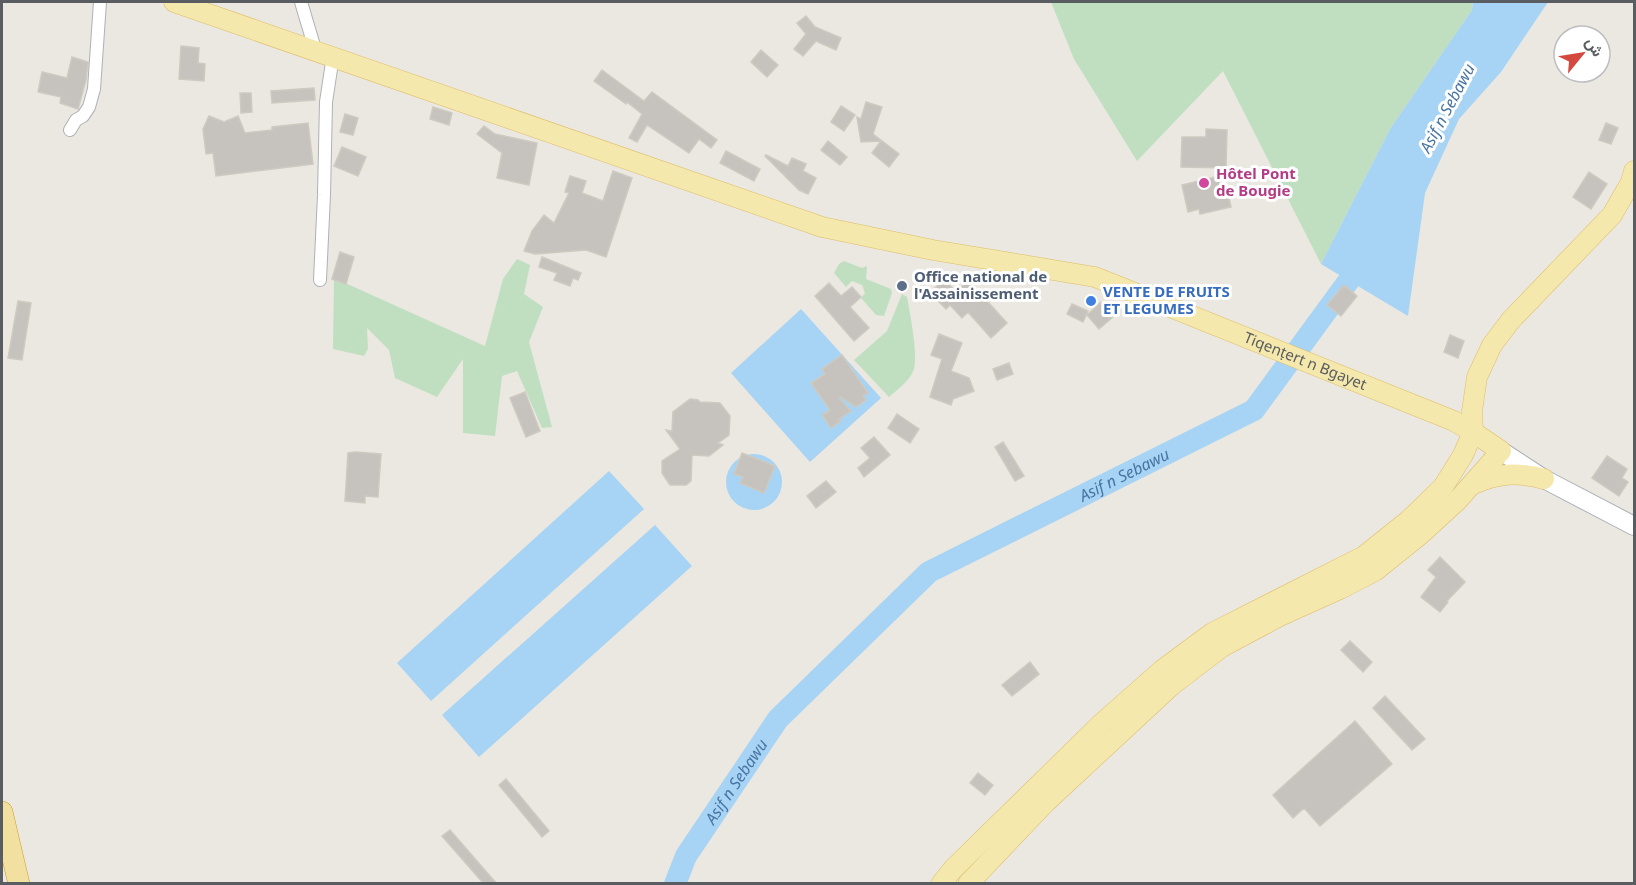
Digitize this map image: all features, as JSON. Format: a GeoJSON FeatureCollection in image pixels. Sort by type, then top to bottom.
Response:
{"type":"FeatureCollection","features":[{"type":"Feature","properties":{"kind":"highway"},"geometry":{"type":"LineString","coordinates":[[2,812],[19,884]]}},
{"type":"Feature","properties":{"kind":"main road","name":"Tiqenṭert n Bgayet"},"geometry":{"type":"LineString","coordinates":[[174,2],[822,227],[933,250],[1095,278],[1454,422],[1501,451]]}},
{"type":"Feature","properties":{"kind":"main road"},"geometry":{"type":"LineString","coordinates":[[941,884],[953,869],[1101,723],[1162,670],[1212,633],[1364,556],[1409,520],[1443,487],[1463,455],[1473,432],[1472,411],[1477,377],[1492,345],[1511,320],[1612,215],[1635,171]]}},
{"type":"Feature","properties":{"kind":"main road"},"geometry":{"type":"LineString","coordinates":[[968,884],[1045,803],[1172,685],[1222,647],[1278,617],[1375,571],[1457,501],[1501,451],[1544,479],[1635,526]]}},
{"type":"Feature","properties":{"kind":"main road"},"geometry":{"type":"LineString","coordinates":[[1472,485],[1489,477],[1507,474],[1526,474],[1544,479]]}},
{"type":"Feature","properties":{"kind":"street"},"geometry":{"type":"LineString","coordinates":[[70,130],[88,107],[94,89],[100,2]]}},
{"type":"Feature","properties":{"kind":"street"},"geometry":{"type":"LineString","coordinates":[[301,2],[324,53],[326,102],[320,280]]}},
{"type":"Feature","properties":{"kind":"green space"},"geometry":{"type":"Polygon","coordinates":[[[1051,2],[1473,2],[1472,10],[1390,129],[1321,264],[1223,71],[1137,161],[1074,59],[1051,2]]]}},
{"type":"Feature","properties":{"kind":"green space"},"geometry":{"type":"Polygon","coordinates":[[[517,259],[530,265],[524,294],[543,307],[529,342],[552,427],[542,428],[517,371],[502,376],[495,436],[463,433],[463,359],[437,397],[395,378],[389,350],[367,328],[368,349],[364,356],[333,349],[334,278],[485,346],[503,279],[517,259]]]}},
{"type":"Feature","properties":{"kind":"green space"},"geometry":{"type":"Polygon","coordinates":[[[844,261],[862,268],[867,266],[866,279],[891,289],[892,293],[884,316],[876,315],[861,298],[865,293],[862,285],[852,281],[846,287],[834,273],[839,264],[844,261]]]}},
{"type":"Feature","properties":{"kind":"green space"},"geometry":{"type":"Polygon","coordinates":[[[902,294],[907,297],[915,362],[910,377],[889,397],[854,360],[887,331],[902,294]]]}},
{"type":"Feature","properties":{"kind":"water"},"geometry":{"type":"Polygon","coordinates":[[[1473,2],[1548,2],[1501,72],[1459,119],[1425,193],[1408,316],[1321,264],[1390,129],[1472,10],[1473,2]]]}},
{"type":"Feature","properties":{"kind":"water"},"geometry":{"type":"Polygon","coordinates":[[[801,309],[881,398],[810,462],[731,373],[801,309]]]}},
{"type":"Feature","properties":{"kind":"water"},"geometry":{"type":"Polygon","coordinates":[[[754,454],[765,456],[774,462],[780,471],[782,482],[780,493],[774,502],[765,508],[754,510],[743,508],[734,502],[728,493],[726,482],[728,471],[734,462],[743,456],[754,454]]]}},
{"type":"Feature","properties":{"kind":"water"},"geometry":{"type":"Polygon","coordinates":[[[609,471],[644,509],[431,701],[397,663],[609,471]]]}},
{"type":"Feature","properties":{"kind":"water"},"geometry":{"type":"Polygon","coordinates":[[[655,525],[692,566],[479,757],[442,715],[655,525]]]}},
{"type":"Feature","properties":{"kind":"building"},"geometry":{"type":"Polygon","coordinates":[[[806,16],[815,27],[841,38],[836,50],[816,41],[803,56],[794,49],[806,34],[797,23],[806,16]]]}},
{"type":"Feature","properties":{"kind":"building"},"geometry":{"type":"Polygon","coordinates":[[[181,46],[199,48],[198,63],[205,64],[204,81],[179,79],[181,46]]]}},
{"type":"Feature","properties":{"kind":"building"},"geometry":{"type":"Polygon","coordinates":[[[761,50],[778,65],[767,77],[751,62],[761,50]]]}},
{"type":"Feature","properties":{"kind":"building"},"geometry":{"type":"Polygon","coordinates":[[[72,57],[88,62],[78,109],[60,103],[61,97],[38,92],[42,72],[67,78],[72,57]]]}},
{"type":"Feature","properties":{"kind":"building"},"geometry":{"type":"Polygon","coordinates":[[[602,70],[644,101],[652,92],[717,140],[711,148],[699,139],[689,153],[647,125],[637,142],[629,138],[642,114],[594,81],[602,70]]]}},
{"type":"Feature","properties":{"kind":"building"},"geometry":{"type":"Polygon","coordinates":[[[314,88],[315,100],[272,103],[271,91],[314,88]]]}},
{"type":"Feature","properties":{"kind":"building"},"geometry":{"type":"Polygon","coordinates":[[[240,93],[251,93],[252,112],[241,113],[240,93]]]}},
{"type":"Feature","properties":{"kind":"building"},"geometry":{"type":"Polygon","coordinates":[[[866,102],[882,107],[873,134],[899,154],[889,167],[872,153],[881,141],[861,142],[857,117],[861,119],[866,102]]]}},
{"type":"Feature","properties":{"kind":"building"},"geometry":{"type":"Polygon","coordinates":[[[841,106],[855,115],[844,131],[831,122],[841,106]]]}},
{"type":"Feature","properties":{"kind":"building"},"geometry":{"type":"Polygon","coordinates":[[[433,107],[452,113],[449,125],[430,119],[433,107]]]}},
{"type":"Feature","properties":{"kind":"building"},"geometry":{"type":"Polygon","coordinates":[[[345,114],[358,118],[353,135],[340,132],[345,114]]]}},
{"type":"Feature","properties":{"kind":"building"},"geometry":{"type":"Polygon","coordinates":[[[209,116],[224,122],[238,116],[245,133],[308,123],[313,164],[216,176],[213,153],[206,154],[203,129],[209,116]]]}},
{"type":"Feature","properties":{"kind":"building"},"geometry":{"type":"Polygon","coordinates":[[[1606,123],[1618,128],[1611,144],[1599,140],[1606,123]]]}},
{"type":"Feature","properties":{"kind":"building"},"geometry":{"type":"Polygon","coordinates":[[[484,126],[495,134],[537,143],[529,185],[497,178],[502,153],[477,134],[484,126]]]}},
{"type":"Feature","properties":{"kind":"building"},"geometry":{"type":"Polygon","coordinates":[[[1206,129],[1227,130],[1226,168],[1181,167],[1182,137],[1206,137],[1206,129]]]}},
{"type":"Feature","properties":{"kind":"building"},"geometry":{"type":"Polygon","coordinates":[[[828,141],[847,157],[840,165],[821,150],[828,141]]]}},
{"type":"Feature","properties":{"kind":"building"},"geometry":{"type":"Polygon","coordinates":[[[342,147],[366,157],[358,176],[334,166],[342,147]]]}},
{"type":"Feature","properties":{"kind":"building"},"geometry":{"type":"Polygon","coordinates":[[[726,151],[760,169],[754,181],[720,163],[726,151]]]}},
{"type":"Feature","properties":{"kind":"building"},"geometry":{"type":"Polygon","coordinates":[[[766,155],[788,166],[792,158],[806,164],[803,171],[816,178],[808,194],[799,190],[766,155]]]}},
{"type":"Feature","properties":{"kind":"building"},"geometry":{"type":"Polygon","coordinates":[[[613,171],[632,178],[606,257],[586,250],[535,254],[524,251],[532,231],[544,215],[554,223],[569,193],[565,192],[570,176],[586,181],[582,193],[603,201],[613,171]]]}},
{"type":"Feature","properties":{"kind":"building"},"geometry":{"type":"Polygon","coordinates":[[[1589,172],[1607,184],[1591,209],[1573,197],[1589,172]]]}},
{"type":"Feature","properties":{"kind":"building"},"geometry":{"type":"Polygon","coordinates":[[[1224,175],[1231,207],[1200,214],[1199,209],[1188,212],[1182,185],[1224,175]]]}},
{"type":"Feature","properties":{"kind":"building"},"geometry":{"type":"Polygon","coordinates":[[[340,252],[354,257],[346,284],[332,279],[340,252]]]}},
{"type":"Feature","properties":{"kind":"building"},"geometry":{"type":"Polygon","coordinates":[[[542,257],[581,273],[578,280],[573,278],[570,286],[554,280],[557,273],[539,267],[542,257]]]}},
{"type":"Feature","properties":{"kind":"building"},"geometry":{"type":"Polygon","coordinates":[[[944,279],[956,292],[968,280],[1007,323],[991,338],[968,312],[962,318],[950,305],[946,309],[930,293],[944,279]]]}},
{"type":"Feature","properties":{"kind":"building"},"geometry":{"type":"Polygon","coordinates":[[[829,283],[841,296],[852,287],[861,297],[850,307],[869,328],[854,341],[815,296],[829,283]]]}},
{"type":"Feature","properties":{"kind":"building"},"geometry":{"type":"Polygon","coordinates":[[[1344,285],[1357,296],[1341,316],[1327,305],[1344,285]]]}},
{"type":"Feature","properties":{"kind":"building"},"geometry":{"type":"Polygon","coordinates":[[[18,301],[31,303],[22,360],[8,358],[18,301]]]}},
{"type":"Feature","properties":{"kind":"building"},"geometry":{"type":"Polygon","coordinates":[[[1101,302],[1114,316],[1099,329],[1087,315],[1101,302]]]}},
{"type":"Feature","properties":{"kind":"building"},"geometry":{"type":"Polygon","coordinates":[[[1072,304],[1088,311],[1083,322],[1067,314],[1072,304]]]}},
{"type":"Feature","properties":{"kind":"building"},"geometry":{"type":"Polygon","coordinates":[[[939,334],[962,343],[951,371],[969,378],[974,391],[953,399],[951,405],[930,397],[942,359],[931,355],[939,334]]]}},
{"type":"Feature","properties":{"kind":"building"},"geometry":{"type":"Polygon","coordinates":[[[1450,335],[1464,341],[1458,358],[1444,352],[1450,335]]]}},
{"type":"Feature","properties":{"kind":"building"},"geometry":{"type":"Polygon","coordinates":[[[842,355],[868,393],[863,396],[866,400],[856,407],[841,397],[839,398],[851,411],[831,428],[822,415],[830,410],[811,383],[825,374],[822,369],[842,355]]]}},
{"type":"Feature","properties":{"kind":"building"},"geometry":{"type":"Polygon","coordinates":[[[1009,363],[1013,374],[997,380],[993,369],[1009,363]]]}},
{"type":"Feature","properties":{"kind":"building"},"geometry":{"type":"Polygon","coordinates":[[[525,392],[540,431],[526,437],[510,398],[525,392]]]}},
{"type":"Feature","properties":{"kind":"building"},"geometry":{"type":"Polygon","coordinates":[[[690,399],[720,403],[730,416],[729,435],[718,443],[723,445],[709,456],[692,455],[691,481],[686,485],[670,485],[662,473],[662,461],[680,449],[666,430],[672,431],[673,412],[690,399]]]}},
{"type":"Feature","properties":{"kind":"building"},"geometry":{"type":"Polygon","coordinates":[[[897,414],[919,429],[910,443],[888,428],[897,414]]]}},
{"type":"Feature","properties":{"kind":"building"},"geometry":{"type":"Polygon","coordinates":[[[874,437],[890,455],[864,477],[858,468],[870,458],[861,448],[874,437]]]}},
{"type":"Feature","properties":{"kind":"building"},"geometry":{"type":"Polygon","coordinates":[[[1003,442],[1024,476],[1015,481],[995,447],[1003,442]]]}},
{"type":"Feature","properties":{"kind":"building"},"geometry":{"type":"Polygon","coordinates":[[[348,453],[381,454],[378,497],[365,496],[365,503],[345,501],[348,453]]]}},
{"type":"Feature","properties":{"kind":"building"},"geometry":{"type":"Polygon","coordinates":[[[742,453],[775,466],[764,493],[740,483],[743,477],[734,474],[742,453]]]}},
{"type":"Feature","properties":{"kind":"building"},"geometry":{"type":"Polygon","coordinates":[[[1607,456],[1627,469],[1622,478],[1628,482],[1619,496],[1592,478],[1607,456]]]}},
{"type":"Feature","properties":{"kind":"building"},"geometry":{"type":"Polygon","coordinates":[[[826,481],[836,492],[816,508],[807,496],[826,481]]]}},
{"type":"Feature","properties":{"kind":"building"},"geometry":{"type":"Polygon","coordinates":[[[1440,557],[1465,582],[1440,612],[1421,597],[1436,577],[1428,570],[1440,557]]]}},
{"type":"Feature","properties":{"kind":"building"},"geometry":{"type":"Polygon","coordinates":[[[1350,641],[1372,662],[1363,672],[1341,650],[1350,641]]]}},
{"type":"Feature","properties":{"kind":"building"},"geometry":{"type":"Polygon","coordinates":[[[1030,662],[1039,674],[1012,696],[1002,685],[1030,662]]]}},
{"type":"Feature","properties":{"kind":"building"},"geometry":{"type":"Polygon","coordinates":[[[1385,696],[1425,739],[1412,750],[1373,708],[1385,696]]]}},
{"type":"Feature","properties":{"kind":"building"},"geometry":{"type":"Polygon","coordinates":[[[1355,721],[1392,764],[1320,826],[1304,808],[1293,818],[1273,795],[1355,721]]]}},
{"type":"Feature","properties":{"kind":"building"},"geometry":{"type":"Polygon","coordinates":[[[978,773],[993,785],[985,795],[970,783],[978,773]]]}},
{"type":"Feature","properties":{"kind":"building"},"geometry":{"type":"Polygon","coordinates":[[[506,779],[549,831],[542,837],[499,785],[506,779]]]}},
{"type":"Feature","properties":{"kind":"building"},"geometry":{"type":"Polygon","coordinates":[[[450,830],[497,884],[484,884],[442,836],[450,830]]]}},
{"type":"Feature","properties":{"kind":"waterway","name":"Asif n Sebawu"},"geometry":{"type":"LineString","coordinates":[[675,884],[686,856],[778,719],[929,572],[1254,410],[1366,257]]}},
{"type":"Feature","properties":{"kind":"place","name":"Hôtel Pont de Bougie"},"geometry":{"type":"Point","coordinates":[1204,183]}},
{"type":"Feature","properties":{"kind":"place","name":"Office national de l'Assainissement"},"geometry":{"type":"Point","coordinates":[902,286]}},
{"type":"Feature","properties":{"kind":"place","name":"VENTE DE FRUITS ET LEGUMES"},"geometry":{"type":"Point","coordinates":[1091,301]}}]}
